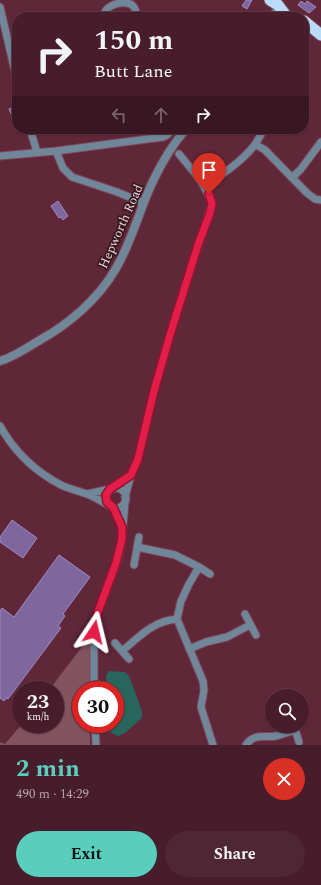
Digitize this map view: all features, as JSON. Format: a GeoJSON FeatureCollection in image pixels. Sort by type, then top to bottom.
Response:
{"type":"FeatureCollection","features":[{"type":"Feature","properties":{"kind":"highway"},"geometry":{"type":"LineString","coordinates":[[270,0],[278,5],[282,12]]}},
{"type":"Feature","properties":{"kind":"highway"},"geometry":{"type":"LineString","coordinates":[[309,25],[321,35]]}},
{"type":"Feature","properties":{"kind":"highway"},"geometry":{"type":"LineString","coordinates":[[309,33],[321,40]]}},
{"type":"Feature","properties":{"kind":"street"},"geometry":{"type":"LineString","coordinates":[[105,12],[108,6],[124,3],[133,6],[136,12]]}},
{"type":"Feature","properties":{"kind":"street"},"geometry":{"type":"LineString","coordinates":[[0,7],[12,55]]}},
{"type":"Feature","properties":{"kind":"street"},"geometry":{"type":"LineString","coordinates":[[32,134],[37,152]]}},
{"type":"Feature","properties":{"kind":"street"},"geometry":{"type":"LineString","coordinates":[[0,156],[56,151],[163,137],[168,134]]}},
{"type":"Feature","properties":{"kind":"street","name":"Hepworth Road"},"geometry":{"type":"LineString","coordinates":[[1,362],[48,336],[73,318],[94,297],[115,270],[125,250],[153,181],[165,159],[182,134]]}},
{"type":"Feature","properties":{"kind":"street"},"geometry":{"type":"LineString","coordinates":[[204,185],[240,161],[255,144],[260,134]]}},
{"type":"Feature","properties":{"kind":"street"},"geometry":{"type":"LineString","coordinates":[[292,178],[301,169],[321,142]]}},
{"type":"Feature","properties":{"kind":"street"},"geometry":{"type":"LineString","coordinates":[[255,144],[265,150],[307,193],[315,199],[321,200]]}},
{"type":"Feature","properties":{"kind":"street"},"geometry":{"type":"LineString","coordinates":[[56,151],[63,168],[72,177],[144,203]]}},
{"type":"Feature","properties":{"kind":"street"},"geometry":{"type":"LineString","coordinates":[[94,681],[94,632],[96,618],[118,559],[122,539],[125,499],[131,475],[138,459],[154,391],[198,245],[212,204],[204,185],[179,154]]}},
{"type":"Feature","properties":{"kind":"street"},"geometry":{"type":"LineString","coordinates":[[0,426],[15,448],[39,471],[60,484],[87,494],[111,506],[120,506],[125,499]]}},
{"type":"Feature","properties":{"kind":"street"},"geometry":{"type":"LineString","coordinates":[[122,527],[106,499],[107,492],[131,475]]}},
{"type":"Feature","properties":{"kind":"street"},"geometry":{"type":"LineString","coordinates":[[87,494],[112,489],[121,489],[125,499]]}},
{"type":"Feature","properties":{"kind":"street"},"geometry":{"type":"LineString","coordinates":[[134,565],[139,536]]}},
{"type":"Feature","properties":{"kind":"street"},"geometry":{"type":"LineString","coordinates":[[137,547],[176,555],[210,574]]}},
{"type":"Feature","properties":{"kind":"street"},"geometry":{"type":"LineString","coordinates":[[199,567],[186,589],[178,610],[177,619],[203,681],[204,690],[201,707],[213,745]]}},
{"type":"Feature","properties":{"kind":"street"},"geometry":{"type":"LineString","coordinates":[[244,614],[256,635]]}},
{"type":"Feature","properties":{"kind":"street"},"geometry":{"type":"LineString","coordinates":[[122,651],[153,626],[165,620],[177,619]]}},
{"type":"Feature","properties":{"kind":"street"},"geometry":{"type":"LineString","coordinates":[[190,649],[206,642],[227,637],[250,625]]}},
{"type":"Feature","properties":{"kind":"street"},"geometry":{"type":"LineString","coordinates":[[115,643],[129,659]]}},
{"type":"Feature","properties":{"kind":"street"},"geometry":{"type":"LineString","coordinates":[[95,733],[96,745]]}},
{"type":"Feature","properties":{"kind":"street"},"geometry":{"type":"LineString","coordinates":[[246,745],[252,738],[259,736],[275,736],[282,733]]}},
{"type":"Feature","properties":{"kind":"street"},"geometry":{"type":"LineString","coordinates":[[296,733],[299,742]]}},
{"type":"Feature","properties":{"kind":"shaded area"},"geometry":{"type":"Polygon","coordinates":[[[91,635],[90,681],[72,681],[72,733],[90,733],[90,745],[0,745],[0,742],[5,744],[14,733],[64,733],[64,681],[56,681],[91,635]]]}},
{"type":"Feature","properties":{"kind":"shaded area"},"geometry":{"type":"Polygon","coordinates":[[[109,671],[125,672],[129,676],[142,711],[142,718],[125,733],[118,736],[112,733],[124,733],[124,681],[106,681],[106,676],[109,671]]]}},
{"type":"Feature","properties":{"kind":"building"},"geometry":{"type":"Polygon","coordinates":[[[246,0],[252,0],[247,9],[242,6],[246,0]]]}},
{"type":"Feature","properties":{"kind":"building"},"geometry":{"type":"Polygon","coordinates":[[[301,1],[305,4],[307,1],[316,7],[309,13],[298,5],[301,1]]]}},
{"type":"Feature","properties":{"kind":"building"},"geometry":{"type":"Polygon","coordinates":[[[12,108],[12,116],[9,109],[12,108]]]}},
{"type":"Feature","properties":{"kind":"building"},"geometry":{"type":"Polygon","coordinates":[[[58,201],[68,216],[63,220],[61,217],[59,218],[51,206],[58,201]]]}},
{"type":"Feature","properties":{"kind":"building"},"geometry":{"type":"Polygon","coordinates":[[[12,520],[37,538],[23,558],[0,542],[0,537],[12,520]]]}},
{"type":"Feature","properties":{"kind":"building"},"geometry":{"type":"Polygon","coordinates":[[[59,555],[90,577],[63,614],[65,616],[58,626],[61,628],[21,681],[12,681],[12,694],[8,699],[6,698],[4,701],[0,698],[0,611],[2,608],[14,617],[59,555]]]}},
{"type":"Feature","properties":{"kind":"route"},"geometry":{"type":"LineString","coordinates":[[94,632],[96,618],[118,559],[122,539],[122,527],[113,507],[107,502],[106,495],[110,489],[131,475],[138,459],[154,391],[170,335],[198,245],[210,213],[212,204],[209,194]]}}]}
